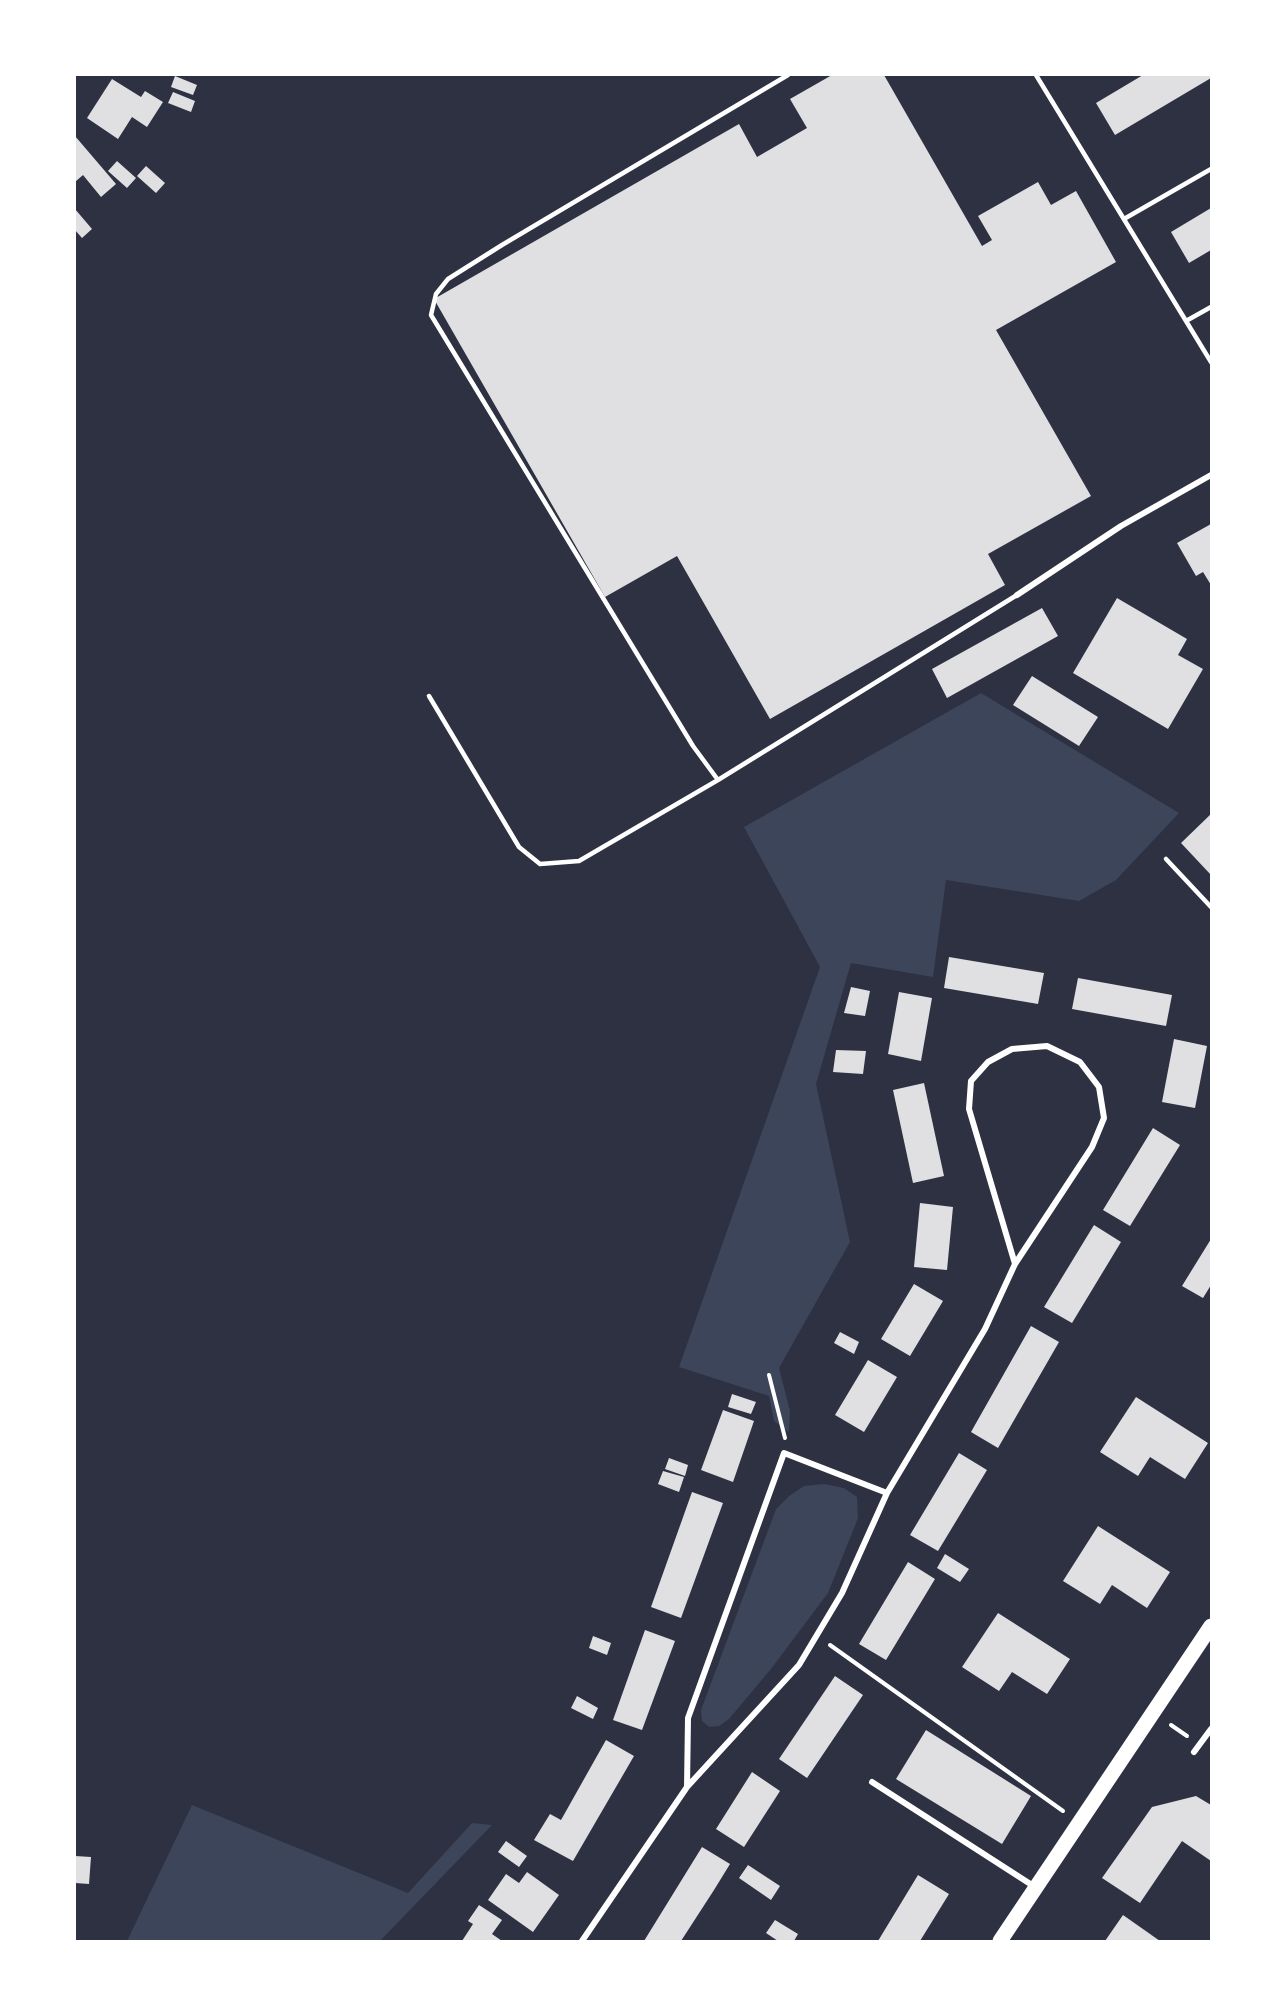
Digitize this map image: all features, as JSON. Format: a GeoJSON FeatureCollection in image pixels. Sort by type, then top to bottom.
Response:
{"type":"FeatureCollection","features":[{"type":"Feature","properties":{"kind":"main road"},"geometry":{"type":"LineString","coordinates":[[1000,1941],[1211,1626]]}},
{"type":"Feature","properties":{"kind":"street"},"geometry":{"type":"LineString","coordinates":[[1017,595],[1121,526],[1211,475]]}},
{"type":"Feature","properties":{"kind":"street"},"geometry":{"type":"LineString","coordinates":[[582,1941],[687,1788],[799,1665],[842,1593],[887,1493],[985,1329],[1015,1264],[1092,1147],[1104,1118],[1099,1087],[1080,1062],[1047,1046],[1012,1049],[988,1062],[971,1081],[969,1109],[1015,1264]]}},
{"type":"Feature","properties":{"kind":"street"},"geometry":{"type":"LineString","coordinates":[[687,1788],[688,1718],[784,1453],[887,1493]]}},
{"type":"Feature","properties":{"kind":"street"},"geometry":{"type":"LineString","coordinates":[[1194,1752],[1211,1729]]}},
{"type":"Feature","properties":{"kind":"street"},"geometry":{"type":"LineString","coordinates":[[872,1782],[1035,1888]]}},
{"type":"Feature","properties":{"kind":"lane"},"geometry":{"type":"LineString","coordinates":[[718,780],[693,746],[431,315],[436,294],[448,279],[788,75]]}},
{"type":"Feature","properties":{"kind":"lane"},"geometry":{"type":"LineString","coordinates":[[1036,75],[1211,362]]}},
{"type":"Feature","properties":{"kind":"lane"},"geometry":{"type":"LineString","coordinates":[[1124,219],[1211,169]]}},
{"type":"Feature","properties":{"kind":"lane"},"geometry":{"type":"LineString","coordinates":[[1186,321],[1211,307]]}},
{"type":"Feature","properties":{"kind":"lane"},"geometry":{"type":"LineString","coordinates":[[429,696],[519,847],[540,864],[579,861],[718,780],[1017,595]]}},
{"type":"Feature","properties":{"kind":"lane"},"geometry":{"type":"LineString","coordinates":[[1166,859],[1211,907]]}},
{"type":"Feature","properties":{"kind":"path"},"geometry":{"type":"LineString","coordinates":[[769,1375],[785,1438],[784,1453]]}},
{"type":"Feature","properties":{"kind":"path"},"geometry":{"type":"LineString","coordinates":[[817,1636],[1079,1823]]}},
{"type":"Feature","properties":{"kind":"shaded area"},"geometry":{"type":"Polygon","coordinates":[[[981,693],[1179,813],[1116,880],[1079,901],[946,880],[933,977],[851,963],[816,1084],[850,1242],[779,1368],[790,1411],[789,1432],[774,1421],[769,1396],[679,1367],[820,967],[744,827],[981,693]]]}},
{"type":"Feature","properties":{"kind":"shaded area"},"geometry":{"type":"Polygon","coordinates":[[[824,1484],[844,1488],[857,1497],[858,1518],[828,1593],[771,1669],[729,1719],[719,1726],[709,1727],[702,1721],[701,1710],[776,1509],[804,1486],[824,1484]]]}},
{"type":"Feature","properties":{"kind":"shaded area"},"geometry":{"type":"Polygon","coordinates":[[[192,1805],[408,1893],[472,1823],[492,1825],[380,1941],[127,1941],[192,1805]]]}},
{"type":"Feature","properties":{"kind":"building"},"geometry":{"type":"Polygon","coordinates":[[[832,75],[884,75],[982,246],[992,240],[978,216],[1038,182],[1051,205],[1076,191],[1116,262],[996,330],[1091,496],[988,554],[1005,585],[770,719],[677,556],[605,597],[434,299],[739,124],[757,157],[807,128],[790,99],[832,75]]]}},
{"type":"Feature","properties":{"kind":"building"},"geometry":{"type":"Polygon","coordinates":[[[1143,75],[1211,75],[1211,78],[1115,135],[1096,103],[1143,75]]]}},
{"type":"Feature","properties":{"kind":"building"},"geometry":{"type":"Polygon","coordinates":[[[175,76],[197,85],[193,95],[171,87],[175,76]]]}},
{"type":"Feature","properties":{"kind":"building"},"geometry":{"type":"Polygon","coordinates":[[[112,79],[141,97],[145,91],[163,102],[147,127],[132,117],[118,139],[87,118],[112,79]]]}},
{"type":"Feature","properties":{"kind":"building"},"geometry":{"type":"Polygon","coordinates":[[[173,92],[195,101],[191,112],[168,103],[173,92]]]}},
{"type":"Feature","properties":{"kind":"building"},"geometry":{"type":"Polygon","coordinates":[[[75,136],[116,184],[101,197],[83,175],[75,182],[75,136]]]}},
{"type":"Feature","properties":{"kind":"building"},"geometry":{"type":"Polygon","coordinates":[[[117,161],[136,178],[127,188],[108,171],[117,161]]]}},
{"type":"Feature","properties":{"kind":"building"},"geometry":{"type":"Polygon","coordinates":[[[146,166],[165,183],[156,193],[137,176],[146,166]]]}},
{"type":"Feature","properties":{"kind":"building"},"geometry":{"type":"Polygon","coordinates":[[[1211,208],[1211,250],[1189,263],[1171,232],[1211,208]]]}},
{"type":"Feature","properties":{"kind":"building"},"geometry":{"type":"Polygon","coordinates":[[[75,209],[92,229],[82,238],[75,230],[75,209]]]}},
{"type":"Feature","properties":{"kind":"building"},"geometry":{"type":"Polygon","coordinates":[[[1211,524],[1211,585],[1203,572],[1196,576],[1177,543],[1211,524]]]}},
{"type":"Feature","properties":{"kind":"building"},"geometry":{"type":"Polygon","coordinates":[[[1117,598],[1187,639],[1178,655],[1203,669],[1168,729],[1073,673],[1117,598]]]}},
{"type":"Feature","properties":{"kind":"building"},"geometry":{"type":"Polygon","coordinates":[[[1042,608],[1058,636],[947,698],[932,669],[1042,608]]]}},
{"type":"Feature","properties":{"kind":"building"},"geometry":{"type":"Polygon","coordinates":[[[1032,676],[1098,717],[1079,746],[1013,705],[1032,676]]]}},
{"type":"Feature","properties":{"kind":"building"},"geometry":{"type":"Polygon","coordinates":[[[1211,814],[1211,875],[1181,843],[1211,814]]]}},
{"type":"Feature","properties":{"kind":"building"},"geometry":{"type":"Polygon","coordinates":[[[949,957],[1044,973],[1038,1004],[944,988],[949,957]]]}},
{"type":"Feature","properties":{"kind":"building"},"geometry":{"type":"Polygon","coordinates":[[[1078,978],[1172,995],[1166,1026],[1072,1009],[1078,978]]]}},
{"type":"Feature","properties":{"kind":"building"},"geometry":{"type":"Polygon","coordinates":[[[851,987],[870,991],[865,1016],[844,1013],[851,987]]]}},
{"type":"Feature","properties":{"kind":"building"},"geometry":{"type":"Polygon","coordinates":[[[899,992],[932,998],[921,1061],[888,1054],[899,992]]]}},
{"type":"Feature","properties":{"kind":"building"},"geometry":{"type":"Polygon","coordinates":[[[1174,1039],[1207,1046],[1195,1108],[1162,1102],[1174,1039]]]}},
{"type":"Feature","properties":{"kind":"building"},"geometry":{"type":"Polygon","coordinates":[[[836,1050],[866,1051],[863,1074],[833,1072],[836,1050]]]}},
{"type":"Feature","properties":{"kind":"building"},"geometry":{"type":"Polygon","coordinates":[[[924,1083],[944,1176],[913,1183],[893,1090],[924,1083]]]}},
{"type":"Feature","properties":{"kind":"building"},"geometry":{"type":"Polygon","coordinates":[[[1153,1128],[1180,1145],[1130,1226],[1103,1210],[1153,1128]]]}},
{"type":"Feature","properties":{"kind":"building"},"geometry":{"type":"Polygon","coordinates":[[[920,1203],[953,1207],[947,1270],[914,1267],[920,1203]]]}},
{"type":"Feature","properties":{"kind":"building"},"geometry":{"type":"Polygon","coordinates":[[[1094,1225],[1121,1242],[1072,1323],[1044,1307],[1094,1225]]]}},
{"type":"Feature","properties":{"kind":"building"},"geometry":{"type":"Polygon","coordinates":[[[1211,1239],[1211,1285],[1203,1298],[1182,1286],[1211,1239]]]}},
{"type":"Feature","properties":{"kind":"building"},"geometry":{"type":"Polygon","coordinates":[[[914,1284],[943,1301],[910,1356],[881,1339],[914,1284]]]}},
{"type":"Feature","properties":{"kind":"building"},"geometry":{"type":"Polygon","coordinates":[[[1031,1326],[1059,1342],[998,1448],[971,1432],[1031,1326]]]}},
{"type":"Feature","properties":{"kind":"building"},"geometry":{"type":"Polygon","coordinates":[[[840,1332],[859,1342],[854,1354],[834,1343],[840,1332]]]}},
{"type":"Feature","properties":{"kind":"building"},"geometry":{"type":"Polygon","coordinates":[[[868,1360],[897,1377],[864,1432],[835,1415],[868,1360]]]}},
{"type":"Feature","properties":{"kind":"building"},"geometry":{"type":"Polygon","coordinates":[[[732,1394],[756,1402],[751,1414],[728,1407],[732,1394]]]}},
{"type":"Feature","properties":{"kind":"building"},"geometry":{"type":"Polygon","coordinates":[[[1136,1397],[1208,1443],[1185,1479],[1150,1457],[1138,1476],[1100,1452],[1136,1397]]]}},
{"type":"Feature","properties":{"kind":"building"},"geometry":{"type":"Polygon","coordinates":[[[723,1410],[754,1421],[733,1482],[701,1470],[723,1410]]]}},
{"type":"Feature","properties":{"kind":"building"},"geometry":{"type":"Polygon","coordinates":[[[959,1453],[987,1470],[938,1551],[910,1535],[959,1453]]]}},
{"type":"Feature","properties":{"kind":"building"},"geometry":{"type":"Polygon","coordinates":[[[669,1458],[688,1465],[685,1476],[665,1469],[669,1458]]]}},
{"type":"Feature","properties":{"kind":"building"},"geometry":{"type":"Polygon","coordinates":[[[663,1471],[684,1477],[679,1492],[658,1484],[663,1471]]]}},
{"type":"Feature","properties":{"kind":"building"},"geometry":{"type":"Polygon","coordinates":[[[692,1492],[723,1503],[681,1618],[651,1607],[692,1492]]]}},
{"type":"Feature","properties":{"kind":"building"},"geometry":{"type":"Polygon","coordinates":[[[1098,1526],[1170,1572],[1147,1608],[1112,1585],[1100,1604],[1063,1581],[1098,1526]]]}},
{"type":"Feature","properties":{"kind":"building"},"geometry":{"type":"Polygon","coordinates":[[[945,1554],[969,1569],[960,1582],[937,1568],[945,1554]]]}},
{"type":"Feature","properties":{"kind":"building"},"geometry":{"type":"Polygon","coordinates":[[[908,1562],[935,1579],[886,1660],[859,1644],[908,1562]]]}},
{"type":"Feature","properties":{"kind":"building"},"geometry":{"type":"Polygon","coordinates":[[[998,1613],[1070,1659],[1047,1694],[1012,1672],[999,1691],[962,1667],[998,1613]]]}},
{"type":"Feature","properties":{"kind":"building"},"geometry":{"type":"Polygon","coordinates":[[[645,1630],[675,1641],[642,1730],[613,1720],[645,1630]]]}},
{"type":"Feature","properties":{"kind":"building"},"geometry":{"type":"Polygon","coordinates":[[[593,1636],[611,1643],[607,1655],[589,1648],[593,1636]]]}},
{"type":"Feature","properties":{"kind":"building"},"geometry":{"type":"Polygon","coordinates":[[[835,1676],[863,1695],[807,1778],[779,1759],[835,1676]]]}},
{"type":"Feature","properties":{"kind":"building"},"geometry":{"type":"Polygon","coordinates":[[[577,1696],[598,1708],[593,1719],[571,1708],[577,1696]]]}},
{"type":"Feature","properties":{"kind":"building"},"geometry":{"type":"Polygon","coordinates":[[[926,1730],[1031,1796],[1002,1844],[896,1779],[926,1730]]]}},
{"type":"Feature","properties":{"kind":"building"},"geometry":{"type":"Polygon","coordinates":[[[606,1740],[634,1756],[573,1861],[534,1840],[550,1814],[561,1820],[606,1740]]]}},
{"type":"Feature","properties":{"kind":"building"},"geometry":{"type":"Polygon","coordinates":[[[752,1772],[780,1791],[744,1847],[716,1829],[752,1772]]]}},
{"type":"Feature","properties":{"kind":"building"},"geometry":{"type":"Polygon","coordinates":[[[1196,1796],[1211,1805],[1211,1861],[1182,1841],[1140,1903],[1102,1878],[1152,1807],[1196,1796]]]}},
{"type":"Feature","properties":{"kind":"building"},"geometry":{"type":"Polygon","coordinates":[[[506,1841],[527,1856],[519,1867],[498,1852],[506,1841]]]}},
{"type":"Feature","properties":{"kind":"building"},"geometry":{"type":"Polygon","coordinates":[[[702,1847],[730,1864],[714,1890],[681,1941],[644,1941],[702,1847]]]}},
{"type":"Feature","properties":{"kind":"building"},"geometry":{"type":"Polygon","coordinates":[[[75,1856],[91,1857],[89,1884],[75,1883],[75,1856]]]}},
{"type":"Feature","properties":{"kind":"building"},"geometry":{"type":"Polygon","coordinates":[[[748,1865],[780,1886],[771,1900],[739,1878],[748,1865]]]}},
{"type":"Feature","properties":{"kind":"building"},"geometry":{"type":"Polygon","coordinates":[[[527,1872],[559,1895],[533,1932],[488,1900],[506,1874],[519,1883],[527,1872]]]}},
{"type":"Feature","properties":{"kind":"building"},"geometry":{"type":"Polygon","coordinates":[[[918,1875],[949,1894],[920,1941],[878,1941],[918,1875]]]}},
{"type":"Feature","properties":{"kind":"building"},"geometry":{"type":"Polygon","coordinates":[[[479,1905],[502,1920],[492,1934],[502,1941],[462,1941],[473,1924],[468,1921],[479,1905]]]}},
{"type":"Feature","properties":{"kind":"building"},"geometry":{"type":"Polygon","coordinates":[[[1123,1915],[1160,1941],[1105,1941],[1123,1915]]]}},
{"type":"Feature","properties":{"kind":"building"},"geometry":{"type":"Polygon","coordinates":[[[775,1920],[798,1934],[794,1941],[778,1941],[766,1933],[775,1920]]]}}]}
